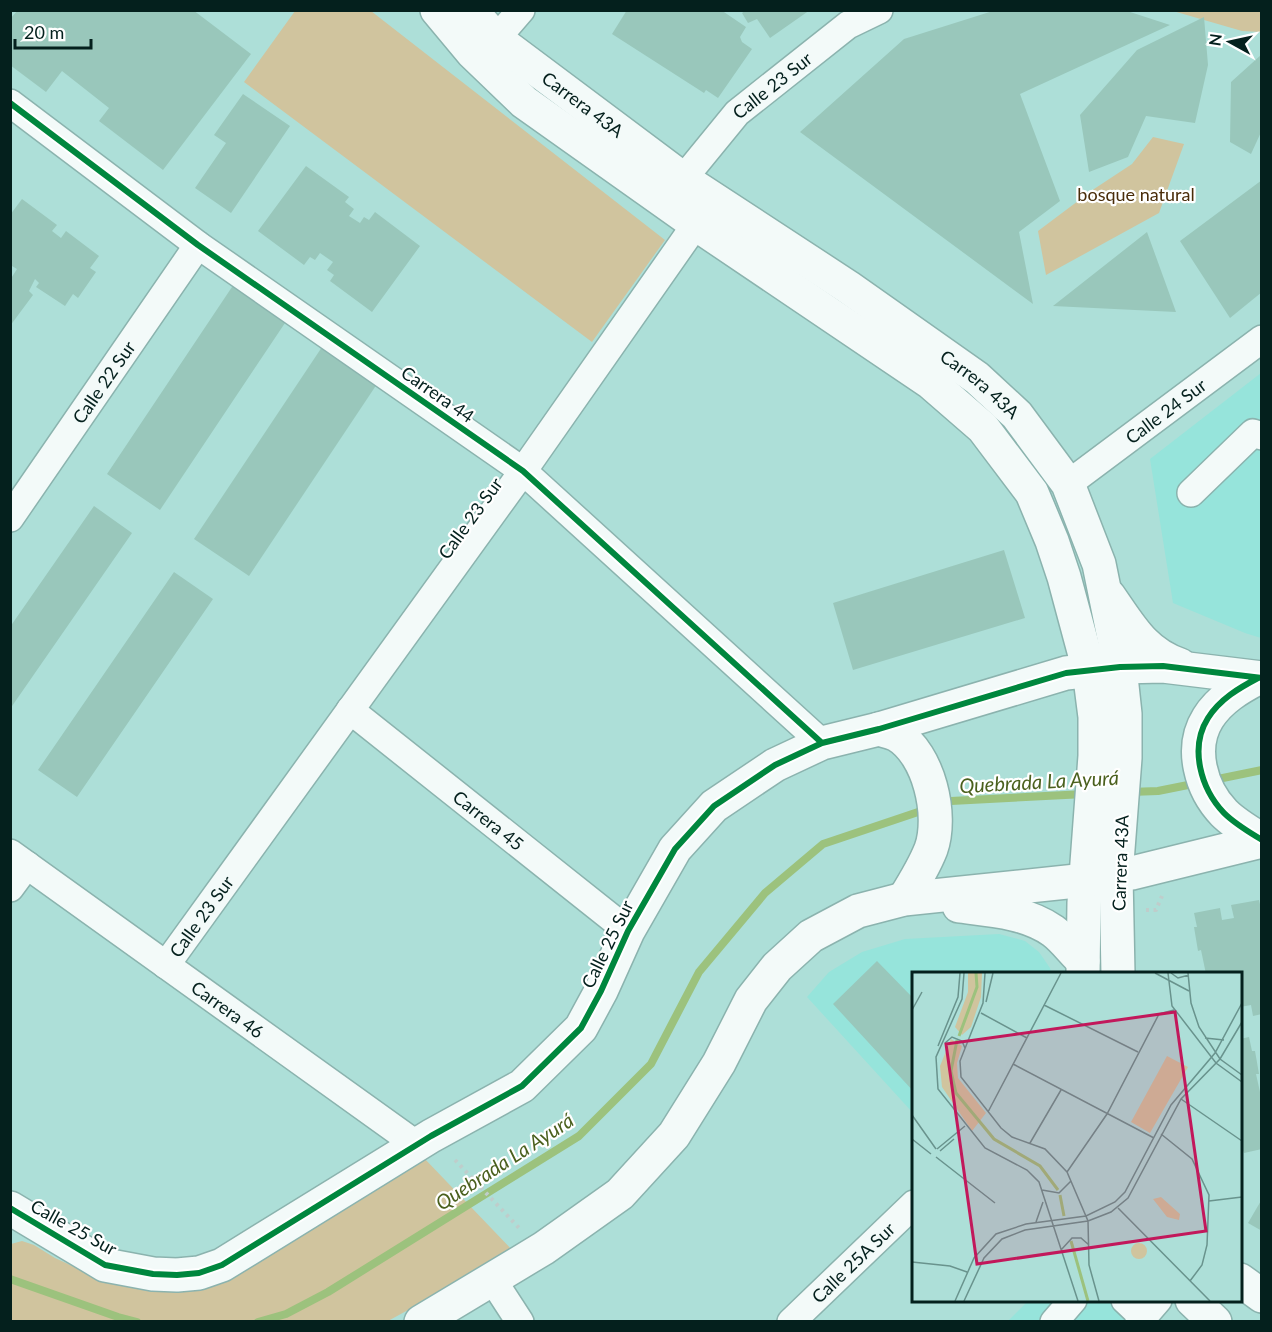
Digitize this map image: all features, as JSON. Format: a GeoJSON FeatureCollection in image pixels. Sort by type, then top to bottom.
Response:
{"type":"FeatureCollection","features":[{"type":"Feature","properties":{"kind":"main road","name":"Carrera 43A"},"geometry":{"type":"LineString","coordinates":[[437,10],[472,52],[524,102],[696,224],[930,382],[983,428],[1032,493],[1104,668]]}},
{"type":"Feature","properties":{"kind":"main road","name":"Carrera 43A"},"geometry":{"type":"LineString","coordinates":[[471,10],[496,39],[683,179],[848,287],[977,378],[1017,416],[1068,484],[1099,564],[1104,588],[1104,668],[1095,717],[1110,757],[1101,877],[1083,968]]}},
{"type":"Feature","properties":{"kind":"main road"},"geometry":{"type":"LineString","coordinates":[[1104,588],[1139,639],[1150,650],[1166,660],[1190,669]]}},
{"type":"Feature","properties":{"kind":"main road","name":"Calle 25 Sur"},"geometry":{"type":"LineString","coordinates":[[19,1220],[105,1265],[153,1275],[199,1273],[222,1265],[417,1145],[522,1086],[581,1028],[601,991],[627,931],[675,849],[714,806],[774,765],[822,743],[879,729],[1066,673],[1104,668],[1163,666],[1260,678]]}},
{"type":"Feature","properties":{"kind":"main road"},"geometry":{"type":"LineString","coordinates":[[1260,678],[1238,688],[1221,702],[1207,720],[1199,744],[1199,769],[1208,792],[1223,812],[1262,840]]}},
{"type":"Feature","properties":{"kind":"main road"},"geometry":{"type":"LineString","coordinates":[[879,729],[896,734],[910,746],[930,784],[935,808],[931,847],[904,899]]}},
{"type":"Feature","properties":{"kind":"main road"},"geometry":{"type":"LineString","coordinates":[[421,1322],[544,1248],[620,1194],[674,1135],[719,1063],[751,1000],[786,959],[811,936],[858,911],[904,899],[1101,877],[1158,866],[1262,840]]}},
{"type":"Feature","properties":{"kind":"main road"},"geometry":{"type":"LineString","coordinates":[[1119,972],[1132,920],[1158,866]]}},
{"type":"Feature","properties":{"kind":"main road","name":"Carrera 43A"},"geometry":{"type":"LineString","coordinates":[[1101,877],[1118,972]]}},
{"type":"Feature","properties":{"kind":"main road"},"geometry":{"type":"LineString","coordinates":[[904,899],[1005,912],[1033,920],[1054,932],[1083,968]]}},
{"type":"Feature","properties":{"kind":"main road"},"geometry":{"type":"LineString","coordinates":[[1242,1281],[1262,1296]]}},
{"type":"Feature","properties":{"kind":"main road"},"geometry":{"type":"LineString","coordinates":[[1194,1302],[1215,1322]]}},
{"type":"Feature","properties":{"kind":"street"},"geometry":{"type":"LineString","coordinates":[[496,39],[521,10]]}},
{"type":"Feature","properties":{"kind":"street","name":"Calle 23 Sur"},"geometry":{"type":"LineString","coordinates":[[683,179],[737,112],[848,25],[879,10]]}},
{"type":"Feature","properties":{"kind":"street","name":"Carrera 44"},"geometry":{"type":"LineString","coordinates":[[10,103],[198,245],[523,471],[822,743]]}},
{"type":"Feature","properties":{"kind":"street","name":"Calle 23 Sur"},"geometry":{"type":"LineString","coordinates":[[166,965],[523,471],[696,224]]}},
{"type":"Feature","properties":{"kind":"street","name":"Calle 22 Sur"},"geometry":{"type":"LineString","coordinates":[[10,518],[198,245]]}},
{"type":"Feature","properties":{"kind":"street","name":"Calle 24 Sur"},"geometry":{"type":"LineString","coordinates":[[1068,484],[1262,339]]}},
{"type":"Feature","properties":{"kind":"street"},"geometry":{"type":"LineString","coordinates":[[1191,493],[1253,433],[1262,436]]}},
{"type":"Feature","properties":{"kind":"street","name":"Carrera 45"},"geometry":{"type":"LineString","coordinates":[[350,710],[627,931]]}},
{"type":"Feature","properties":{"kind":"street"},"geometry":{"type":"LineString","coordinates":[[10,888],[19,859]]}},
{"type":"Feature","properties":{"kind":"street","name":"Carrera 46"},"geometry":{"type":"LineString","coordinates":[[19,859],[417,1145]]}},
{"type":"Feature","properties":{"kind":"street","name":"Calle 25A Sur"},"geometry":{"type":"LineString","coordinates":[[791,1322],[912,1206]]}},
{"type":"Feature","properties":{"kind":"street"},"geometry":{"type":"LineString","coordinates":[[486,1283],[501,1322]]}},
{"type":"Feature","properties":{"kind":"street"},"geometry":{"type":"LineString","coordinates":[[486,1283],[520,1322]]}},
{"type":"Feature","properties":{"kind":"street"},"geometry":{"type":"LineString","coordinates":[[1054,1322],[1071,1302]]}},
{"type":"Feature","properties":{"kind":"path"},"geometry":{"type":"LineString","coordinates":[[455,1161],[519,1228]]}},
{"type":"Feature","properties":{"kind":"shaded area"},"geometry":{"type":"Polygon","coordinates":[[[1261,373],[1261,638],[1173,603],[1150,459],[1261,373]]]}},
{"type":"Feature","properties":{"kind":"shaded area"},"geometry":{"type":"Polygon","coordinates":[[[999,934],[1025,941],[1039,952],[1051,972],[912,972],[912,1112],[807,997],[829,972],[862,952],[905,939],[999,934]]]}},
{"type":"Feature","properties":{"kind":"shaded area"},"geometry":{"type":"Polygon","coordinates":[[[1027,1302],[1135,1302],[1143,1322],[1007,1322],[1027,1302]]]}},
{"type":"Feature","properties":{"kind":"green space"},"geometry":{"type":"Polygon","coordinates":[[[295,11],[371,11],[665,240],[592,342],[244,82],[295,11]]]}},
{"type":"Feature","properties":{"kind":"green space"},"geometry":{"type":"Polygon","coordinates":[[[1173,11],[1261,11],[1261,32],[1242,31],[1173,11]]]}},
{"type":"Feature","properties":{"kind":"green space","name":"bosque natural"},"geometry":{"type":"Polygon","coordinates":[[[1153,137],[1184,144],[1159,213],[1046,275],[1038,231],[1132,164],[1153,137]]]}},
{"type":"Feature","properties":{"kind":"green space"},"geometry":{"type":"Polygon","coordinates":[[[423,1157],[514,1252],[388,1321],[11,1322],[11,1244],[22,1241],[34,1245],[55,1258],[112,1284],[153,1292],[201,1287],[245,1271],[423,1157]]]}},
{"type":"Feature","properties":{"kind":"building"},"geometry":{"type":"Polygon","coordinates":[[[18,10],[193,10],[251,54],[163,170],[99,121],[109,108],[62,71],[46,92],[10,65],[10,19],[18,10]]]}},
{"type":"Feature","properties":{"kind":"building"},"geometry":{"type":"Polygon","coordinates":[[[627,10],[721,10],[746,27],[740,37],[742,42],[752,49],[718,98],[706,90],[704,93],[612,34],[627,10]]]}},
{"type":"Feature","properties":{"kind":"building"},"geometry":{"type":"Polygon","coordinates":[[[746,10],[810,10],[770,38],[757,19],[748,23],[742,13],[746,10]]]}},
{"type":"Feature","properties":{"kind":"building"},"geometry":{"type":"Polygon","coordinates":[[[996,10],[1124,10],[1170,25],[1020,94],[1060,201],[1019,232],[1033,304],[800,132],[904,39],[996,10]]]}},
{"type":"Feature","properties":{"kind":"building"},"geometry":{"type":"Polygon","coordinates":[[[1204,17],[1208,65],[1195,123],[1146,116],[1128,157],[1089,172],[1080,115],[1137,50],[1204,17]]]}},
{"type":"Feature","properties":{"kind":"building"},"geometry":{"type":"Polygon","coordinates":[[[1262,54],[1262,130],[1251,154],[1230,142],[1231,82],[1262,54]]]}},
{"type":"Feature","properties":{"kind":"building"},"geometry":{"type":"Polygon","coordinates":[[[243,94],[290,126],[231,213],[195,188],[226,143],[214,135],[243,94]]]}},
{"type":"Feature","properties":{"kind":"building"},"geometry":{"type":"Polygon","coordinates":[[[306,166],[349,197],[345,202],[354,209],[349,216],[360,223],[364,217],[369,220],[375,212],[420,246],[372,312],[330,281],[334,275],[327,270],[333,262],[320,253],[315,260],[310,257],[304,265],[258,231],[306,166]]]}},
{"type":"Feature","properties":{"kind":"building"},"geometry":{"type":"Polygon","coordinates":[[[1262,180],[1262,292],[1230,318],[1180,241],[1262,180]]]}},
{"type":"Feature","properties":{"kind":"building"},"geometry":{"type":"Polygon","coordinates":[[[22,199],[57,225],[52,231],[61,238],[66,231],[99,256],[90,268],[96,272],[78,298],[73,294],[65,306],[36,287],[39,283],[35,279],[29,291],[33,295],[10,326],[10,280],[17,269],[12,266],[10,268],[10,215],[22,199]]]}},
{"type":"Feature","properties":{"kind":"building"},"geometry":{"type":"Polygon","coordinates":[[[1147,232],[1176,312],[1053,306],[1147,232]]]}},
{"type":"Feature","properties":{"kind":"building"},"geometry":{"type":"Polygon","coordinates":[[[236,281],[289,317],[160,510],[107,474],[236,281]]]}},
{"type":"Feature","properties":{"kind":"building"},"geometry":{"type":"Polygon","coordinates":[[[324,344],[379,381],[249,576],[194,539],[324,344]]]}},
{"type":"Feature","properties":{"kind":"building"},"geometry":{"type":"Polygon","coordinates":[[[94,506],[132,533],[10,709],[10,627],[94,506]]]}},
{"type":"Feature","properties":{"kind":"building"},"geometry":{"type":"Polygon","coordinates":[[[1004,550],[1025,618],[853,670],[833,603],[1004,550]]]}},
{"type":"Feature","properties":{"kind":"building"},"geometry":{"type":"Polygon","coordinates":[[[174,572],[213,599],[77,797],[38,770],[174,572]]]}},
{"type":"Feature","properties":{"kind":"building"},"geometry":{"type":"Polygon","coordinates":[[[1259,900],[1262,913],[1262,1014],[1253,1016],[1251,1005],[1242,1007],[1242,972],[1206,972],[1201,950],[1198,951],[1194,913],[1220,908],[1222,920],[1234,918],[1231,905],[1259,900]]]}},
{"type":"Feature","properties":{"kind":"building"},"geometry":{"type":"Polygon","coordinates":[[[877,961],[912,997],[912,1090],[833,1004],[877,961]]]}},
{"type":"Feature","properties":{"kind":"building"},"geometry":{"type":"Polygon","coordinates":[[[1249,1037],[1252,1051],[1255,1051],[1259,1074],[1256,1074],[1262,1101],[1262,1149],[1244,1153],[1242,1148],[1242,1039],[1249,1037]]]}},
{"type":"Feature","properties":{"kind":"building"},"geometry":{"type":"Polygon","coordinates":[[[1262,1199],[1262,1231],[1248,1223],[1262,1199]]]}},
{"type":"Feature","properties":{"kind":"waterway","name":"Quebrada La Ayurá"},"geometry":{"type":"LineString","coordinates":[[1213,780],[1262,770]]}},
{"type":"Feature","properties":{"kind":"waterway","name":"Quebrada La Ayurá"},"geometry":{"type":"LineString","coordinates":[[1130,792],[1158,791],[1198,783]]}},
{"type":"Feature","properties":{"kind":"waterway","name":"Quebrada La Ayurá"},"geometry":{"type":"LineString","coordinates":[[942,804],[951,801],[1085,794]]}},
{"type":"Feature","properties":{"kind":"waterway","name":"Quebrada La Ayurá"},"geometry":{"type":"LineString","coordinates":[[258,1322],[286,1314],[328,1292],[579,1136],[651,1064],[699,972],[765,893],[823,844],[927,809]]}},
{"type":"Feature","properties":{"kind":"waterway","name":"Quebrada La Ayurá"},"geometry":{"type":"LineString","coordinates":[[10,1279],[137,1322]]}},
{"type":"Feature","properties":{"kind":"cycle path"},"geometry":{"type":"LineString","coordinates":[[10,103],[198,245],[523,471],[822,743]]}},
{"type":"Feature","properties":{"kind":"cycle path"},"geometry":{"type":"LineString","coordinates":[[10,1208],[105,1265],[153,1274],[177,1275],[199,1273],[222,1265],[431,1136],[522,1086],[581,1028],[601,991],[628,931],[675,849],[714,806],[775,765],[822,743],[879,729],[1066,673],[1120,667],[1163,666],[1262,678]]}},
{"type":"Feature","properties":{"kind":"cycle path"},"geometry":{"type":"LineString","coordinates":[[1258,678],[1230,695],[1213,711],[1202,730],[1199,755],[1204,780],[1216,803],[1233,821],[1262,840]]}}]}
